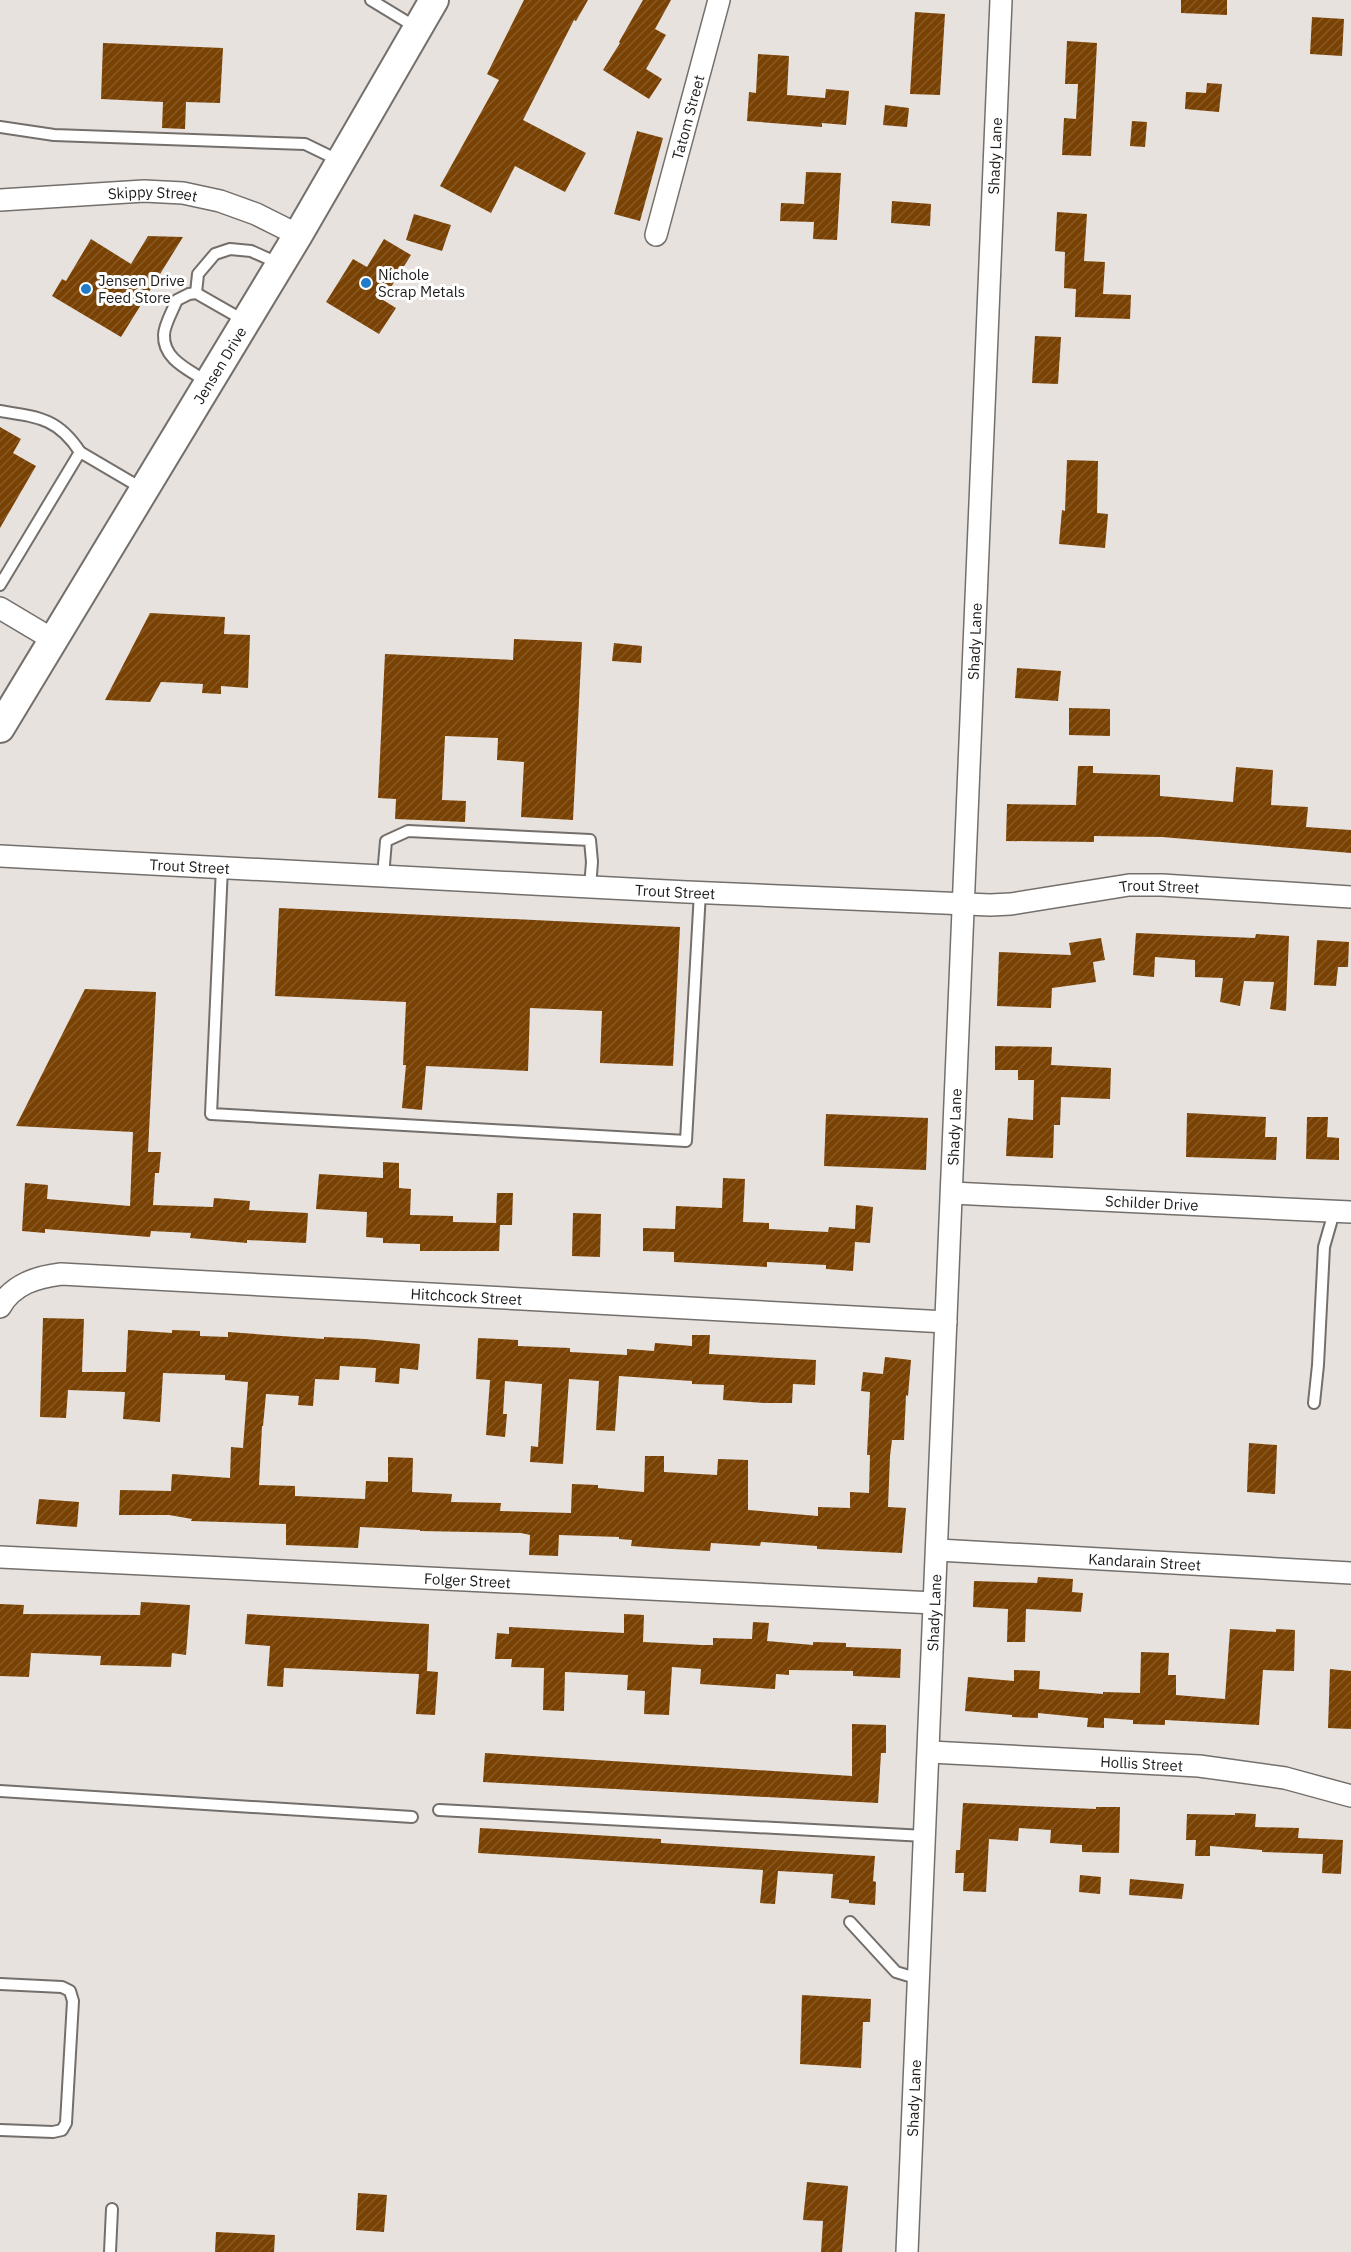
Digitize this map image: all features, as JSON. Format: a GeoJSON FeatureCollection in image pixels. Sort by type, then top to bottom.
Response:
{"type":"FeatureCollection","features":[{"type":"Feature","properties":{"kind":"main road","name":"Jensen Drive"},"geometry":{"type":"LineString","coordinates":[[0,728],[298,235],[434,0]]}},
{"type":"Feature","properties":{"kind":"street","name":"Tatom Street"},"geometry":{"type":"LineString","coordinates":[[656,235],[719,0]]}},
{"type":"Feature","properties":{"kind":"street","name":"Shady Lane"},"geometry":{"type":"LineString","coordinates":[[907,2252],[930,1752],[945,1322],[1001,0]]}},
{"type":"Feature","properties":{"kind":"street","name":"Skippy Street"},"geometry":{"type":"LineString","coordinates":[[0,200],[144,191],[183,193],[220,201],[256,214],[298,235]]}},
{"type":"Feature","properties":{"kind":"street"},"geometry":{"type":"LineString","coordinates":[[0,608],[52,639]]}},
{"type":"Feature","properties":{"kind":"street","name":"Trout Street"},"geometry":{"type":"LineString","coordinates":[[0,856],[590,887],[963,903],[1011,904],[1128,885],[1162,885],[1351,897]]}},
{"type":"Feature","properties":{"kind":"street","name":"Schilder Drive"},"geometry":{"type":"LineString","coordinates":[[952,1193],[1342,1212]]}},
{"type":"Feature","properties":{"kind":"street","name":"Hitchcock Street"},"geometry":{"type":"LineString","coordinates":[[0,1307],[12,1291],[26,1283],[41,1277],[61,1274],[945,1322]]}},
{"type":"Feature","properties":{"kind":"street","name":"Kandarain Street"},"geometry":{"type":"LineString","coordinates":[[938,1550],[1351,1573]]}},
{"type":"Feature","properties":{"kind":"street","name":"Folger Street"},"geometry":{"type":"LineString","coordinates":[[0,1557],[934,1603]]}},
{"type":"Feature","properties":{"kind":"street","name":"Hollis Street"},"geometry":{"type":"LineString","coordinates":[[930,1752],[1199,1766],[1285,1778],[1351,1796]]}},
{"type":"Feature","properties":{"kind":"lane"},"geometry":{"type":"LineString","coordinates":[[371,0],[417,28]]}},
{"type":"Feature","properties":{"kind":"lane"},"geometry":{"type":"LineString","coordinates":[[0,127],[54,135],[297,143],[340,161]]}},
{"type":"Feature","properties":{"kind":"lane"},"geometry":{"type":"LineString","coordinates":[[196,293],[198,273],[215,254],[230,249],[251,251],[280,265]]}},
{"type":"Feature","properties":{"kind":"lane"},"geometry":{"type":"LineString","coordinates":[[208,383],[172,359],[168,352],[163,334],[177,300],[196,293],[246,321]]}},
{"type":"Feature","properties":{"kind":"lane"},"geometry":{"type":"LineString","coordinates":[[0,411],[34,416],[59,427],[70,437],[80,452],[144,489]]}},
{"type":"Feature","properties":{"kind":"lane"},"geometry":{"type":"LineString","coordinates":[[0,585],[80,452]]}},
{"type":"Feature","properties":{"kind":"lane"},"geometry":{"type":"LineString","coordinates":[[383,876],[386,841],[408,831],[590,840],[592,862],[590,887]]}},
{"type":"Feature","properties":{"kind":"lane"},"geometry":{"type":"LineString","coordinates":[[222,867],[212,1114],[686,1142],[700,892]]}},
{"type":"Feature","properties":{"kind":"lane"},"geometry":{"type":"LineString","coordinates":[[1314,1403],[1324,1247],[1342,1212]]}},
{"type":"Feature","properties":{"kind":"lane"},"geometry":{"type":"LineString","coordinates":[[0,1791],[412,1817]]}},
{"type":"Feature","properties":{"kind":"lane"},"geometry":{"type":"LineString","coordinates":[[439,1810],[925,1836]]}},
{"type":"Feature","properties":{"kind":"lane"},"geometry":{"type":"LineString","coordinates":[[849,1922],[896,1972],[919,1979]]}},
{"type":"Feature","properties":{"kind":"lane"},"geometry":{"type":"LineString","coordinates":[[0,1984],[62,1987],[70,1992],[73,2001],[66,2123],[62,2130],[53,2132],[0,2130]]}},
{"type":"Feature","properties":{"kind":"lane"},"geometry":{"type":"LineString","coordinates":[[110,2252],[111,2209]]}},
{"type":"Feature","properties":{"kind":"building"},"geometry":{"type":"Polygon","coordinates":[[[524,0],[588,0],[576,21],[574,20],[523,120],[586,153],[565,192],[515,166],[491,213],[440,186],[499,80],[487,74],[524,0]]]}},
{"type":"Feature","properties":{"kind":"building"},"geometry":{"type":"Polygon","coordinates":[[[643,0],[671,0],[655,29],[666,35],[646,69],[662,79],[649,99],[603,70],[643,0]]]}},
{"type":"Feature","properties":{"kind":"building"},"geometry":{"type":"Polygon","coordinates":[[[1181,0],[1227,0],[1227,15],[1181,13],[1181,0]]]}},
{"type":"Feature","properties":{"kind":"building"},"geometry":{"type":"Polygon","coordinates":[[[915,12],[945,14],[940,95],[910,94],[915,12]]]}},
{"type":"Feature","properties":{"kind":"building"},"geometry":{"type":"Polygon","coordinates":[[[1312,17],[1344,19],[1342,56],[1310,54],[1312,17]]]}},
{"type":"Feature","properties":{"kind":"building"},"geometry":{"type":"Polygon","coordinates":[[[1067,41],[1097,43],[1091,156],[1062,155],[1064,118],[1076,119],[1078,84],[1065,84],[1067,41]]]}},
{"type":"Feature","properties":{"kind":"building"},"geometry":{"type":"Polygon","coordinates":[[[103,43],[223,48],[220,103],[186,102],[185,129],[162,128],[163,102],[101,99],[103,43]]]}},
{"type":"Feature","properties":{"kind":"building"},"geometry":{"type":"Polygon","coordinates":[[[758,54],[789,56],[787,95],[825,98],[826,89],[849,91],[846,125],[822,123],[822,127],[747,121],[749,92],[756,93],[758,54]]]}},
{"type":"Feature","properties":{"kind":"building"},"geometry":{"type":"Polygon","coordinates":[[[1207,83],[1222,84],[1219,112],[1185,109],[1186,92],[1206,93],[1207,83]]]}},
{"type":"Feature","properties":{"kind":"building"},"geometry":{"type":"Polygon","coordinates":[[[885,105],[909,108],[907,127],[883,125],[885,105]]]}},
{"type":"Feature","properties":{"kind":"building"},"geometry":{"type":"Polygon","coordinates":[[[1132,121],[1147,122],[1145,147],[1130,146],[1132,121]]]}},
{"type":"Feature","properties":{"kind":"building"},"geometry":{"type":"Polygon","coordinates":[[[637,131],[663,138],[640,221],[614,214],[637,131]]]}},
{"type":"Feature","properties":{"kind":"building"},"geometry":{"type":"Polygon","coordinates":[[[806,172],[841,173],[837,240],[813,239],[814,222],[780,221],[781,203],[804,204],[806,172]]]}},
{"type":"Feature","properties":{"kind":"building"},"geometry":{"type":"Polygon","coordinates":[[[892,201],[931,204],[930,226],[891,223],[892,201]]]}},
{"type":"Feature","properties":{"kind":"building"},"geometry":{"type":"Polygon","coordinates":[[[1057,212],[1087,214],[1084,261],[1105,262],[1103,294],[1131,295],[1130,319],[1075,317],[1076,289],[1064,288],[1065,252],[1055,251],[1057,212]]]}},
{"type":"Feature","properties":{"kind":"building"},"geometry":{"type":"Polygon","coordinates":[[[414,214],[451,225],[442,251],[406,240],[414,214]]]}},
{"type":"Feature","properties":{"kind":"building"},"geometry":{"type":"Polygon","coordinates":[[[148,236],[183,237],[121,337],[52,296],[62,279],[66,281],[91,239],[131,264],[148,236]]]}},
{"type":"Feature","properties":{"kind":"building","name":"Nichole Scrap Metals"},"geometry":{"type":"Polygon","coordinates":[[[384,239],[411,255],[383,300],[396,308],[379,334],[326,302],[353,259],[367,267],[384,239]]]}},
{"type":"Feature","properties":{"kind":"building"},"geometry":{"type":"Polygon","coordinates":[[[1035,336],[1061,337],[1058,384],[1032,383],[1035,336]]]}},
{"type":"Feature","properties":{"kind":"building"},"geometry":{"type":"Polygon","coordinates":[[[0,427],[21,439],[13,453],[36,466],[0,528],[0,427]]]}},
{"type":"Feature","properties":{"kind":"building"},"geometry":{"type":"Polygon","coordinates":[[[1067,460],[1098,461],[1097,513],[1108,514],[1105,548],[1059,544],[1062,510],[1065,511],[1067,460]]]}},
{"type":"Feature","properties":{"kind":"building"},"geometry":{"type":"Polygon","coordinates":[[[150,613],[225,617],[224,634],[250,635],[248,688],[221,686],[221,694],[202,693],[203,684],[161,682],[150,702],[105,700],[150,613]]]}},
{"type":"Feature","properties":{"kind":"building"},"geometry":{"type":"Polygon","coordinates":[[[514,639],[582,642],[573,820],[521,817],[524,762],[497,760],[498,738],[445,736],[442,800],[466,801],[465,822],[395,819],[396,799],[378,798],[385,654],[513,660],[514,639]]]}},
{"type":"Feature","properties":{"kind":"building"},"geometry":{"type":"Polygon","coordinates":[[[614,643],[642,646],[641,663],[612,661],[614,643]]]}},
{"type":"Feature","properties":{"kind":"building"},"geometry":{"type":"Polygon","coordinates":[[[1017,668],[1061,671],[1058,701],[1015,698],[1017,668]]]}},
{"type":"Feature","properties":{"kind":"building"},"geometry":{"type":"Polygon","coordinates":[[[1069,708],[1110,709],[1110,736],[1069,735],[1069,708]]]}},
{"type":"Feature","properties":{"kind":"building"},"geometry":{"type":"Polygon","coordinates":[[[1078,766],[1093,766],[1093,773],[1160,775],[1160,796],[1233,802],[1236,767],[1273,770],[1271,805],[1308,807],[1306,827],[1351,830],[1351,853],[1162,837],[1094,836],[1094,842],[1006,841],[1007,804],[1076,805],[1078,766]]]}},
{"type":"Feature","properties":{"kind":"building"},"geometry":{"type":"Polygon","coordinates":[[[279,908],[680,927],[673,1066],[600,1063],[602,1011],[530,1008],[528,1071],[426,1066],[422,1110],[402,1108],[406,1065],[403,1065],[406,1002],[275,996],[279,908]]]}},
{"type":"Feature","properties":{"kind":"building"},"geometry":{"type":"Polygon","coordinates":[[[1136,933],[1255,938],[1256,934],[1289,936],[1286,1011],[1270,1009],[1274,982],[1244,981],[1240,1006],[1220,1002],[1223,978],[1195,977],[1195,960],[1155,957],[1154,977],[1133,975],[1136,933]]]}},
{"type":"Feature","properties":{"kind":"building"},"geometry":{"type":"Polygon","coordinates":[[[1101,938],[1105,960],[1093,962],[1096,982],[1052,988],[1051,1008],[997,1006],[999,952],[1071,955],[1069,943],[1101,938]]]}},
{"type":"Feature","properties":{"kind":"building"},"geometry":{"type":"Polygon","coordinates":[[[1317,940],[1349,942],[1348,967],[1338,967],[1336,986],[1314,985],[1317,940]]]}},
{"type":"Feature","properties":{"kind":"building"},"geometry":{"type":"Polygon","coordinates":[[[85,989],[156,992],[148,1152],[161,1152],[159,1173],[155,1173],[153,1205],[213,1207],[214,1198],[250,1201],[249,1210],[308,1213],[306,1243],[247,1240],[247,1243],[190,1238],[191,1233],[151,1231],[150,1237],[45,1229],[45,1233],[22,1231],[25,1183],[48,1185],[47,1199],[130,1206],[133,1132],[16,1126],[85,989]]]}},
{"type":"Feature","properties":{"kind":"building"},"geometry":{"type":"Polygon","coordinates":[[[995,1046],[1052,1047],[1051,1065],[1111,1068],[1110,1099],[1061,1097],[1060,1125],[1054,1125],[1053,1158],[1006,1156],[1008,1118],[1033,1120],[1034,1080],[1018,1080],[1018,1070],[995,1070],[995,1046]]]}},
{"type":"Feature","properties":{"kind":"building"},"geometry":{"type":"Polygon","coordinates":[[[1187,1113],[1266,1117],[1265,1137],[1277,1137],[1276,1160],[1186,1157],[1187,1113]]]}},
{"type":"Feature","properties":{"kind":"building"},"geometry":{"type":"Polygon","coordinates":[[[826,1114],[928,1118],[926,1170],[824,1166],[826,1114]]]}},
{"type":"Feature","properties":{"kind":"building"},"geometry":{"type":"Polygon","coordinates":[[[1307,1117],[1328,1117],[1327,1137],[1339,1138],[1339,1160],[1306,1159],[1307,1117]]]}},
{"type":"Feature","properties":{"kind":"building"},"geometry":{"type":"Polygon","coordinates":[[[383,1162],[399,1163],[399,1188],[411,1189],[410,1215],[453,1216],[453,1222],[496,1223],[497,1193],[513,1193],[512,1225],[500,1225],[499,1251],[420,1251],[420,1244],[383,1243],[383,1238],[366,1237],[367,1212],[316,1209],[319,1174],[383,1178],[383,1162]]]}},
{"type":"Feature","properties":{"kind":"building"},"geometry":{"type":"Polygon","coordinates":[[[723,1178],[745,1179],[743,1222],[769,1223],[769,1229],[828,1232],[829,1227],[855,1229],[856,1205],[873,1207],[870,1243],[855,1242],[853,1271],[826,1269],[826,1265],[767,1262],[767,1267],[674,1262],[674,1252],[643,1251],[643,1228],[675,1229],[676,1206],[722,1208],[723,1178]]]}},
{"type":"Feature","properties":{"kind":"building"},"geometry":{"type":"Polygon","coordinates":[[[573,1213],[601,1214],[600,1257],[572,1256],[573,1213]]]}},
{"type":"Feature","properties":{"kind":"building"},"geometry":{"type":"Polygon","coordinates":[[[43,1318],[84,1319],[82,1372],[126,1372],[128,1330],[172,1333],[172,1330],[200,1331],[200,1336],[228,1337],[228,1332],[420,1344],[418,1370],[400,1368],[399,1384],[375,1382],[376,1368],[340,1366],[339,1380],[315,1379],[313,1406],[298,1405],[299,1396],[266,1394],[259,1485],[295,1486],[295,1496],[365,1499],[366,1481],[388,1482],[388,1457],[413,1458],[412,1492],[452,1494],[451,1502],[501,1503],[500,1511],[571,1513],[572,1484],[598,1485],[598,1488],[644,1492],[645,1456],[664,1456],[664,1472],[717,1475],[718,1459],[748,1460],[748,1510],[818,1516],[818,1507],[850,1508],[850,1492],[869,1493],[870,1455],[867,1455],[870,1392],[861,1391],[863,1372],[883,1374],[885,1357],[911,1360],[908,1396],[906,1395],[904,1440],[892,1440],[890,1456],[888,1507],[906,1508],[902,1553],[817,1549],[817,1546],[761,1542],[760,1546],[711,1543],[710,1551],[631,1546],[632,1540],[619,1539],[619,1537],[559,1535],[558,1556],[529,1555],[530,1535],[521,1533],[360,1527],[358,1548],[286,1545],[286,1524],[191,1521],[192,1519],[169,1515],[119,1515],[120,1490],[171,1491],[172,1474],[230,1478],[231,1447],[243,1448],[248,1382],[225,1380],[225,1375],[163,1373],[160,1422],[123,1419],[125,1392],[68,1390],[66,1418],[40,1417],[43,1318]]]}},
{"type":"Feature","properties":{"kind":"building"},"geometry":{"type":"Polygon","coordinates":[[[692,1335],[710,1335],[709,1354],[816,1360],[815,1385],[793,1384],[792,1403],[764,1403],[723,1400],[724,1385],[619,1376],[615,1431],[596,1430],[599,1381],[569,1379],[563,1464],[530,1462],[531,1446],[538,1447],[542,1384],[505,1381],[503,1414],[507,1414],[505,1437],[486,1435],[490,1380],[476,1379],[478,1338],[518,1340],[518,1346],[570,1348],[570,1352],[627,1355],[627,1349],[654,1351],[655,1343],[692,1346],[692,1335]]]}},
{"type":"Feature","properties":{"kind":"building"},"geometry":{"type":"Polygon","coordinates":[[[1249,1443],[1277,1445],[1275,1494],[1247,1492],[1249,1443]]]}},
{"type":"Feature","properties":{"kind":"building"},"geometry":{"type":"Polygon","coordinates":[[[39,1499],[79,1502],[77,1527],[36,1524],[39,1499]]]}},
{"type":"Feature","properties":{"kind":"building"},"geometry":{"type":"Polygon","coordinates":[[[1038,1577],[1073,1579],[1072,1592],[1083,1593],[1081,1612],[1026,1609],[1025,1642],[1007,1642],[1008,1609],[973,1607],[974,1581],[1037,1583],[1038,1577]]]}},
{"type":"Feature","properties":{"kind":"building"},"geometry":{"type":"Polygon","coordinates":[[[141,1602],[190,1605],[186,1655],[172,1653],[171,1667],[100,1665],[101,1656],[31,1653],[29,1677],[0,1676],[0,1604],[24,1605],[23,1614],[140,1615],[141,1602]]]}},
{"type":"Feature","properties":{"kind":"building"},"geometry":{"type":"Polygon","coordinates":[[[247,1614],[429,1624],[427,1671],[438,1672],[435,1715],[416,1714],[419,1674],[284,1668],[283,1687],[267,1686],[270,1646],[245,1644],[247,1614]]]}},
{"type":"Feature","properties":{"kind":"building"},"geometry":{"type":"Polygon","coordinates":[[[624,1614],[644,1615],[643,1642],[713,1645],[713,1638],[752,1639],[753,1622],[769,1623],[767,1641],[813,1645],[813,1642],[846,1643],[846,1647],[901,1649],[900,1678],[853,1676],[853,1671],[789,1670],[789,1675],[776,1674],[775,1689],[700,1684],[701,1669],[672,1667],[669,1715],[644,1714],[645,1691],[627,1690],[628,1675],[565,1672],[564,1711],[543,1710],[544,1668],[511,1667],[512,1659],[495,1659],[497,1633],[509,1634],[509,1627],[624,1633],[624,1614]]]}},
{"type":"Feature","properties":{"kind":"building"},"geometry":{"type":"Polygon","coordinates":[[[1230,1629],[1276,1632],[1276,1629],[1295,1630],[1294,1671],[1263,1670],[1259,1725],[1165,1720],[1165,1725],[1133,1724],[1133,1720],[1104,1718],[1104,1728],[1087,1727],[1088,1718],[1038,1713],[1038,1718],[1012,1717],[1012,1715],[965,1711],[968,1677],[1014,1681],[1014,1670],[1040,1671],[1039,1689],[1103,1694],[1103,1692],[1140,1693],[1141,1652],[1169,1653],[1168,1675],[1176,1675],[1176,1695],[1225,1699],[1230,1629]]]}},
{"type":"Feature","properties":{"kind":"building"},"geometry":{"type":"Polygon","coordinates":[[[1330,1669],[1351,1671],[1351,1729],[1328,1728],[1330,1669]]]}},
{"type":"Feature","properties":{"kind":"building"},"geometry":{"type":"Polygon","coordinates":[[[852,1724],[886,1725],[886,1753],[881,1753],[878,1803],[483,1782],[485,1753],[852,1776],[852,1724]]]}},
{"type":"Feature","properties":{"kind":"building"},"geometry":{"type":"Polygon","coordinates":[[[963,1803],[1096,1809],[1096,1807],[1120,1807],[1119,1853],[1082,1852],[1082,1845],[1050,1843],[1051,1830],[1019,1828],[1018,1841],[989,1839],[986,1892],[963,1891],[964,1873],[955,1873],[956,1850],[960,1850],[963,1803]]]}},
{"type":"Feature","properties":{"kind":"building"},"geometry":{"type":"Polygon","coordinates":[[[1235,1813],[1256,1814],[1255,1827],[1299,1828],[1298,1838],[1343,1840],[1341,1874],[1322,1873],[1323,1854],[1262,1852],[1262,1850],[1210,1846],[1210,1856],[1195,1856],[1196,1840],[1186,1840],[1187,1814],[1235,1815],[1235,1813]]]}},
{"type":"Feature","properties":{"kind":"building"},"geometry":{"type":"Polygon","coordinates":[[[480,1828],[661,1839],[661,1843],[875,1856],[873,1881],[876,1882],[875,1905],[849,1903],[849,1900],[831,1898],[833,1874],[778,1871],[775,1904],[760,1903],[763,1870],[478,1853],[480,1828]]]}},
{"type":"Feature","properties":{"kind":"building"},"geometry":{"type":"Polygon","coordinates":[[[1080,1875],[1101,1877],[1100,1894],[1079,1892],[1080,1875]]]}},
{"type":"Feature","properties":{"kind":"building"},"geometry":{"type":"Polygon","coordinates":[[[1130,1879],[1184,1884],[1182,1899],[1129,1895],[1130,1879]]]}},
{"type":"Feature","properties":{"kind":"building"},"geometry":{"type":"Polygon","coordinates":[[[802,1995],[871,1999],[870,2022],[863,2022],[861,2068],[800,2064],[802,1995]]]}},
{"type":"Feature","properties":{"kind":"building"},"geometry":{"type":"Polygon","coordinates":[[[807,2182],[848,2186],[842,2252],[821,2252],[823,2221],[803,2220],[807,2182]]]}},
{"type":"Feature","properties":{"kind":"building"},"geometry":{"type":"Polygon","coordinates":[[[358,2193],[387,2195],[384,2232],[356,2230],[358,2193]]]}},
{"type":"Feature","properties":{"kind":"building"},"geometry":{"type":"Polygon","coordinates":[[[216,2232],[275,2235],[274,2252],[215,2252],[216,2232]]]}},
{"type":"Feature","properties":{"kind":"place","name":"Nichole Scrap Metals"},"geometry":{"type":"Point","coordinates":[366,283]}},
{"type":"Feature","properties":{"kind":"place","name":"Jensen Drive Feed Store"},"geometry":{"type":"Point","coordinates":[86,289]}}]}
